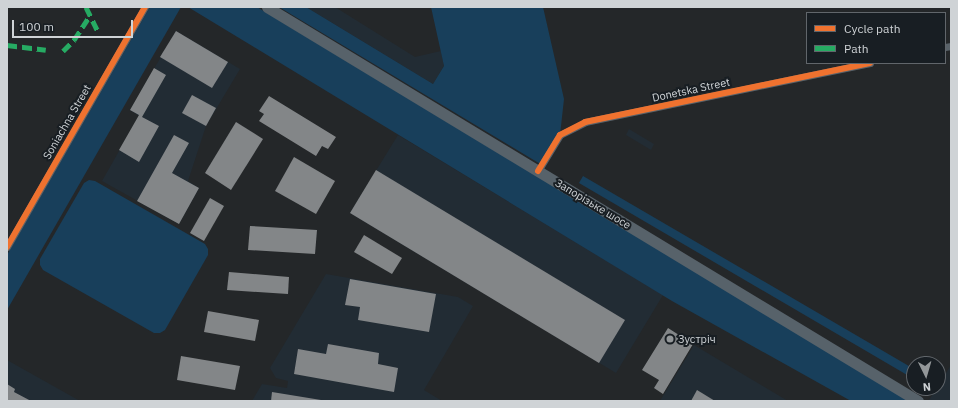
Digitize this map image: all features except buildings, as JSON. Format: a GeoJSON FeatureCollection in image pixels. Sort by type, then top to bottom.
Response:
{"type":"FeatureCollection","features":[{"type":"Feature","properties":{"kind":"main road","name":"Запорізьке шосе"},"geometry":{"type":"LineString","coordinates":[[267,7],[918,401]]}},
{"type":"Feature","properties":{"kind":"street","name":"Soniachna Street"},"geometry":{"type":"LineString","coordinates":[[7,247],[145,7]]}},
{"type":"Feature","properties":{"kind":"street","name":"Donetska Street"},"geometry":{"type":"LineString","coordinates":[[538,171],[560,134],[585,122],[865,64]]}},
{"type":"Feature","properties":{"kind":"shaded area"},"geometry":{"type":"Polygon","coordinates":[[[150,7],[181,7],[7,310],[7,255],[150,7]]]}},
{"type":"Feature","properties":{"kind":"shaded area"},"geometry":{"type":"Polygon","coordinates":[[[188,7],[257,7],[909,401],[851,401],[672,301],[188,7]]]}},
{"type":"Feature","properties":{"kind":"shaded area"},"geometry":{"type":"Polygon","coordinates":[[[279,7],[306,7],[433,84],[444,66],[431,7],[543,7],[564,99],[560,135],[542,165],[279,7]]]}},
{"type":"Feature","properties":{"kind":"shaded area"},"geometry":{"type":"Polygon","coordinates":[[[306,7],[335,7],[415,57],[441,51],[444,66],[433,84],[306,7]]]}},
{"type":"Feature","properties":{"kind":"shaded area"},"geometry":{"type":"Polygon","coordinates":[[[176,31],[240,69],[206,126],[188,181],[199,188],[179,224],[102,181],[139,116],[130,110],[176,31]]]}},
{"type":"Feature","properties":{"kind":"shaded area"},"geometry":{"type":"Polygon","coordinates":[[[629,129],[654,144],[651,150],[626,135],[629,129]]]}},
{"type":"Feature","properties":{"kind":"shaded area"},"geometry":{"type":"Polygon","coordinates":[[[398,135],[663,295],[616,373],[350,213],[398,135]]]}},
{"type":"Feature","properties":{"kind":"shaded area"},"geometry":{"type":"Polygon","coordinates":[[[583,176],[906,364],[906,374],[579,183],[583,176]]]}},
{"type":"Feature","properties":{"kind":"shaded area"},"geometry":{"type":"Polygon","coordinates":[[[89,180],[95,181],[205,244],[208,249],[208,255],[165,330],[160,333],[154,333],[43,270],[40,265],[40,259],[84,183],[89,180]]]}},
{"type":"Feature","properties":{"kind":"shaded area"},"geometry":{"type":"Polygon","coordinates":[[[326,274],[458,297],[473,306],[424,390],[442,401],[252,401],[262,384],[287,388],[288,381],[276,378],[270,368],[326,274]]]}},
{"type":"Feature","properties":{"kind":"shaded area"},"geometry":{"type":"Polygon","coordinates":[[[694,345],[788,401],[660,401],[694,345]]]}},
{"type":"Feature","properties":{"kind":"shaded area"},"geometry":{"type":"Polygon","coordinates":[[[7,360],[80,401],[7,401],[7,360]]]}},
{"type":"Feature","properties":{"kind":"shaded area"},"geometry":{"type":"Polygon","coordinates":[[[951,365],[951,401],[929,400],[932,396],[946,396],[946,373],[951,365]]]}},
{"type":"Feature","properties":{"kind":"marked path"},"geometry":{"type":"LineString","coordinates":[[86,7],[98,32]]}},
{"type":"Feature","properties":{"kind":"marked path"},"geometry":{"type":"LineString","coordinates":[[63,51],[74,40],[89,17]]}},
{"type":"Feature","properties":{"kind":"marked path"},"geometry":{"type":"LineString","coordinates":[[7,45],[46,50]]}},
{"type":"Feature","properties":{"kind":"cycle path"},"geometry":{"type":"LineString","coordinates":[[7,247],[145,7]]}},
{"type":"Feature","properties":{"kind":"cycle path"},"geometry":{"type":"LineString","coordinates":[[538,171],[560,135],[585,122],[865,64]]}},
{"type":"Feature","properties":{"kind":"place","name":"Зустріч"},"geometry":{"type":"Point","coordinates":[670,339]}}]}
